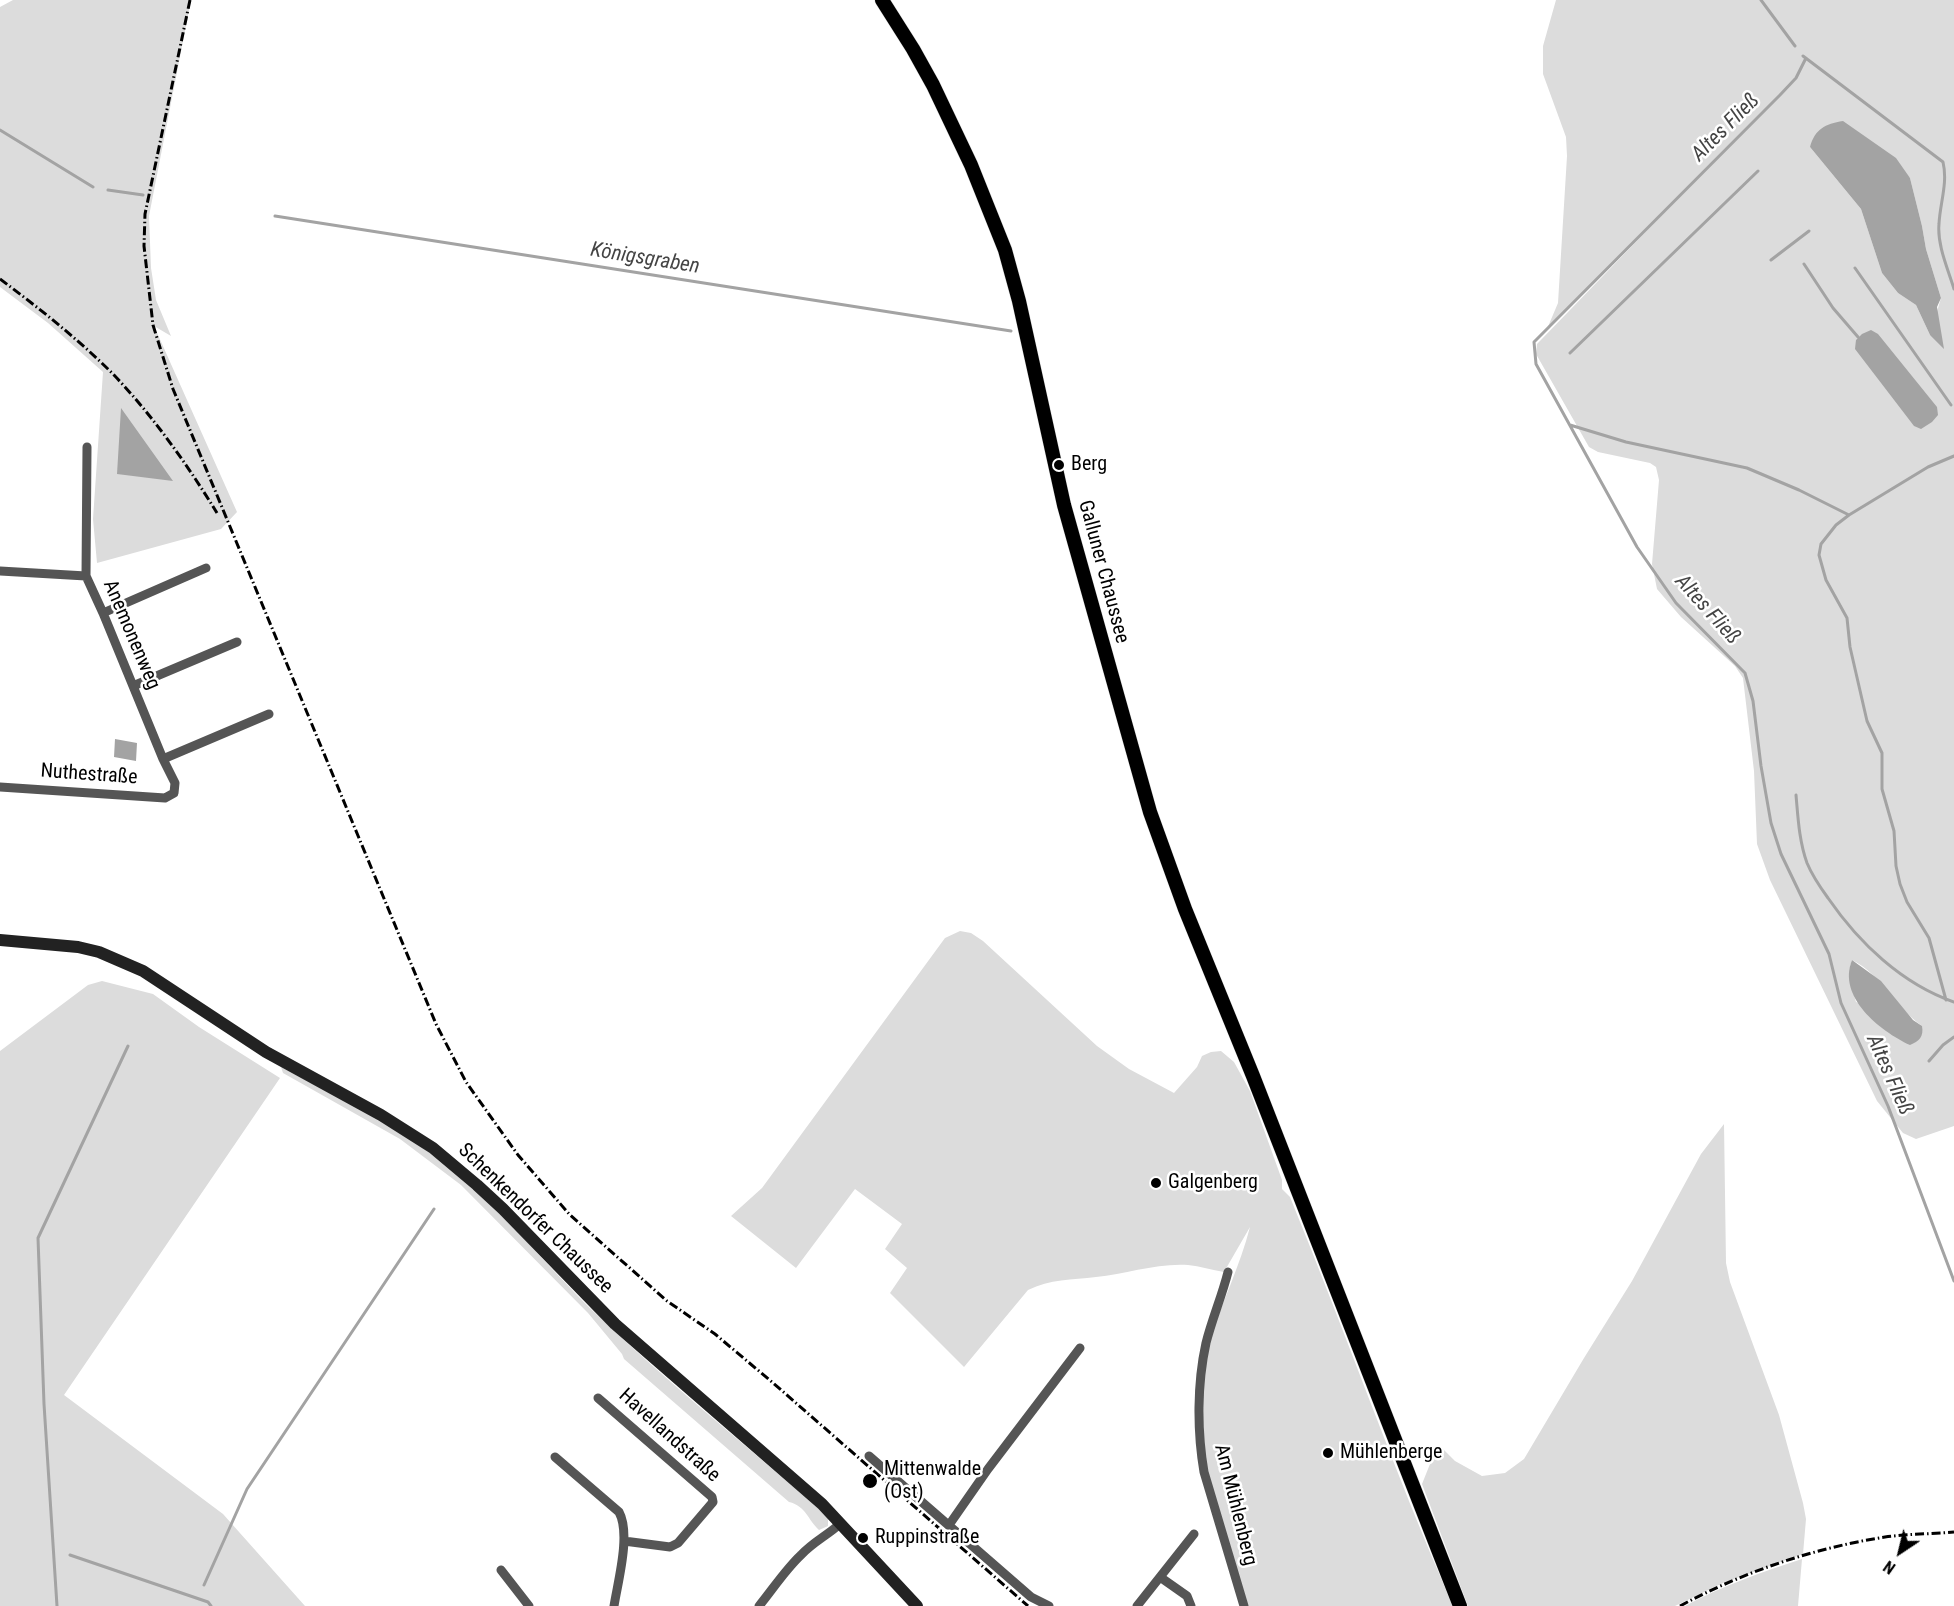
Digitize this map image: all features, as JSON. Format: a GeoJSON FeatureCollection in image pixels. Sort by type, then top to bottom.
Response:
{"type":"FeatureCollection","features":[{"type":"Feature","properties":{"kind":"main road","name":"Galluner Chaussee"},"geometry":{"type":"LineString","coordinates":[[882,0],[933,85],[993,216],[1013,276],[1052,456],[1107,663],[1150,812],[1185,909],[1460,1606]]}},
{"type":"Feature","properties":{"kind":"main road","name":"Schenkendorfer Chaussee"},"geometry":{"type":"LineString","coordinates":[[0,940],[78,947],[99,952],[144,971],[266,1052],[381,1115],[433,1148],[503,1209],[606,1316],[841,1522],[917,1606]]}},
{"type":"Feature","properties":{"kind":"street","name":"Anemonenweg"},"geometry":{"type":"LineString","coordinates":[[87,447],[86,576],[175,783],[174,793]]}},
{"type":"Feature","properties":{"kind":"street"},"geometry":{"type":"LineString","coordinates":[[103,613],[206,568]]}},
{"type":"Feature","properties":{"kind":"street"},"geometry":{"type":"LineString","coordinates":[[0,571],[86,576]]}},
{"type":"Feature","properties":{"kind":"street"},"geometry":{"type":"LineString","coordinates":[[133,686],[237,642]]}},
{"type":"Feature","properties":{"kind":"street"},"geometry":{"type":"LineString","coordinates":[[163,759],[269,714]]}},
{"type":"Feature","properties":{"kind":"street","name":"Nuthestraße"},"geometry":{"type":"LineString","coordinates":[[0,788],[165,798],[174,793]]}},
{"type":"Feature","properties":{"kind":"street","name":"Am Mühlenberg"},"geometry":{"type":"LineString","coordinates":[[1228,1272],[1207,1342],[1201,1374],[1200,1450],[1204,1472],[1244,1606]]}},
{"type":"Feature","properties":{"kind":"street"},"geometry":{"type":"LineString","coordinates":[[949,1525],[988,1469],[1080,1348]]}},
{"type":"Feature","properties":{"kind":"street","name":"Havellandstraße"},"geometry":{"type":"LineString","coordinates":[[598,1398],[712,1497],[713,1502],[678,1543],[670,1547],[624,1541]]}},
{"type":"Feature","properties":{"kind":"street"},"geometry":{"type":"LineString","coordinates":[[869,1456],[949,1525],[1028,1600],[1049,1606]]}},
{"type":"Feature","properties":{"kind":"street"},"geometry":{"type":"LineString","coordinates":[[555,1457],[619,1512],[623,1520],[624,1541],[614,1606]]}},
{"type":"Feature","properties":{"kind":"street"},"geometry":{"type":"LineString","coordinates":[[759,1606],[799,1556],[819,1537],[834,1529],[841,1522]]}},
{"type":"Feature","properties":{"kind":"street"},"geometry":{"type":"LineString","coordinates":[[1137,1606],[1194,1534]]}},
{"type":"Feature","properties":{"kind":"street"},"geometry":{"type":"LineString","coordinates":[[501,1570],[525,1605]]}},
{"type":"Feature","properties":{"kind":"street"},"geometry":{"type":"LineString","coordinates":[[1160,1577],[1187,1596],[1191,1606]]}},
{"type":"Feature","properties":{"kind":"shaded area"},"geometry":{"type":"Polygon","coordinates":[[[13,0],[191,0],[149,216],[151,268],[156,300],[171,336],[154,326],[237,512],[221,529],[97,563],[93,519],[103,372],[48,323],[0,287],[0,7],[13,0]]]}},
{"type":"Feature","properties":{"kind":"shaded area"},"geometry":{"type":"Polygon","coordinates":[[[1556,0],[1954,0],[1954,1126],[1916,1139],[1903,1133],[1877,1101],[1770,880],[1757,844],[1754,771],[1743,678],[1735,666],[1681,617],[1657,589],[1652,564],[1659,480],[1656,467],[1650,463],[1598,452],[1589,447],[1536,354],[1537,344],[1724,151],[1547,329],[1558,303],[1567,156],[1566,137],[1543,74],[1543,46],[1556,0]],[[1843,122],[1810,147],[1861,209],[1882,273],[1898,293],[1916,305],[1930,335],[1941,298],[1926,249],[1910,178],[1869,140],[1843,122]],[[1852,960],[1850,976],[1856,1002],[1922,1026],[1904,1010],[1872,974],[1852,960]]]}},
{"type":"Feature","properties":{"kind":"shaded area"},"geometry":{"type":"Polygon","coordinates":[[[1843,121],[1896,158],[1910,178],[1926,249],[1941,298],[1937,307],[1944,349],[1930,335],[1916,305],[1898,293],[1882,273],[1861,209],[1810,147],[1822,128],[1843,121]]]}},
{"type":"Feature","properties":{"kind":"shaded area"},"geometry":{"type":"Polygon","coordinates":[[[1871,330],[1878,334],[1937,407],[1938,415],[1921,429],[1914,426],[1855,349],[1856,340],[1871,330]]]}},
{"type":"Feature","properties":{"kind":"shaded area"},"geometry":{"type":"Polygon","coordinates":[[[121,408],[173,481],[117,474],[121,408]]]}},
{"type":"Feature","properties":{"kind":"shaded area"},"geometry":{"type":"Polygon","coordinates":[[[115,739],[137,743],[136,761],[114,757],[115,739]]]}},
{"type":"Feature","properties":{"kind":"shaded area"},"geometry":{"type":"Polygon","coordinates":[[[960,931],[971,933],[983,941],[1097,1046],[1129,1069],[1174,1093],[1197,1067],[1202,1056],[1221,1051],[1234,1062],[1250,1091],[1282,1180],[1282,1189],[1290,1197],[1453,1606],[1247,1606],[1206,1470],[1204,1404],[1205,1368],[1210,1340],[1250,1227],[1224,1272],[1197,1266],[1176,1265],[1036,1286],[1028,1290],[964,1367],[890,1293],[907,1268],[885,1249],[902,1224],[855,1189],[796,1268],[731,1216],[762,1188],[945,938],[960,931]]]}},
{"type":"Feature","properties":{"kind":"shaded area"},"geometry":{"type":"Polygon","coordinates":[[[1852,960],[1881,981],[1913,1020],[1922,1026],[1922,1033],[1918,1040],[1910,1045],[1898,1039],[1864,1011],[1851,987],[1849,974],[1852,960]]]}},
{"type":"Feature","properties":{"kind":"shaded area"},"geometry":{"type":"Polygon","coordinates":[[[102,981],[153,994],[199,1027],[280,1078],[64,1395],[223,1514],[305,1606],[0,1606],[0,1051],[88,985],[102,981]]]}},
{"type":"Feature","properties":{"kind":"shaded area"},"geometry":{"type":"Polygon","coordinates":[[[281,1067],[409,1138],[448,1167],[487,1201],[620,1337],[818,1508],[828,1518],[828,1526],[819,1530],[799,1507],[789,1502],[624,1359],[588,1313],[461,1185],[400,1139],[283,1073],[281,1067]]]}},
{"type":"Feature","properties":{"kind":"shaded area"},"geometry":{"type":"Polygon","coordinates":[[[1724,1124],[1726,1263],[1730,1282],[1779,1415],[1803,1503],[1806,1519],[1803,1554],[1723,1583],[1675,1606],[1468,1606],[1422,1484],[1436,1449],[1442,1448],[1455,1461],[1482,1476],[1505,1473],[1524,1459],[1632,1281],[1701,1154],[1724,1124]]]}},
{"type":"Feature","properties":{"kind":"shaded area"},"geometry":{"type":"Polygon","coordinates":[[[1802,1559],[1798,1606],[1685,1606],[1742,1580],[1802,1559]]]}},
{"type":"Feature","properties":{"kind":"waterway"},"geometry":{"type":"LineString","coordinates":[[1761,0],[1795,46]]}},
{"type":"Feature","properties":{"kind":"waterway"},"geometry":{"type":"LineString","coordinates":[[1803,56],[1943,162],[1944,185],[1939,232],[1954,289]]}},
{"type":"Feature","properties":{"kind":"waterway","name":"Altes Fließ"},"geometry":{"type":"LineString","coordinates":[[1806,58],[1796,78],[1780,95],[1534,342],[1536,364],[1637,547],[1676,603],[1745,673],[1753,701],[1771,823],[1781,854],[1829,954],[1841,1003],[1888,1106],[1954,1281]]}},
{"type":"Feature","properties":{"kind":"waterway","name":"Königsgraben"},"geometry":{"type":"LineString","coordinates":[[0,130],[93,187]]}},
{"type":"Feature","properties":{"kind":"waterway"},"geometry":{"type":"LineString","coordinates":[[1570,353],[1758,171]]}},
{"type":"Feature","properties":{"kind":"waterway","name":"Königsgraben"},"geometry":{"type":"LineString","coordinates":[[108,190],[143,195]]}},
{"type":"Feature","properties":{"kind":"waterway","name":"Königsgraben"},"geometry":{"type":"LineString","coordinates":[[275,216],[1011,331]]}},
{"type":"Feature","properties":{"kind":"waterway"},"geometry":{"type":"LineString","coordinates":[[1771,260],[1809,231]]}},
{"type":"Feature","properties":{"kind":"waterway"},"geometry":{"type":"LineString","coordinates":[[1804,264],[1833,308],[1858,337]]}},
{"type":"Feature","properties":{"kind":"waterway"},"geometry":{"type":"LineString","coordinates":[[1855,268],[1951,405]]}},
{"type":"Feature","properties":{"kind":"waterway"},"geometry":{"type":"LineString","coordinates":[[1570,425],[1626,442],[1747,468],[1849,515]]}},
{"type":"Feature","properties":{"kind":"waterway"},"geometry":{"type":"LineString","coordinates":[[1946,1000],[1929,938],[1907,902],[1900,884],[1896,866],[1894,831],[1882,789],[1882,753],[1867,721],[1850,647],[1847,618],[1826,580],[1819,555],[1821,544],[1836,525],[1849,515],[1928,467],[1954,456]]}},
{"type":"Feature","properties":{"kind":"waterway"},"geometry":{"type":"LineString","coordinates":[[1796,795],[1804,855],[1811,872],[1840,915],[1868,946],[1899,973],[1954,1002]]}},
{"type":"Feature","properties":{"kind":"waterway"},"geometry":{"type":"LineString","coordinates":[[1929,1061],[1943,1045],[1954,1037]]}},
{"type":"Feature","properties":{"kind":"waterway"},"geometry":{"type":"LineString","coordinates":[[57,1606],[44,1404],[38,1238],[128,1046]]}},
{"type":"Feature","properties":{"kind":"waterway"},"geometry":{"type":"LineString","coordinates":[[204,1585],[247,1489],[434,1209]]}},
{"type":"Feature","properties":{"kind":"waterway"},"geometry":{"type":"LineString","coordinates":[[70,1555],[208,1602],[211,1606]]}},
{"type":"Feature","properties":{"kind":"railway"},"geometry":{"type":"LineString","coordinates":[[190,0],[145,214],[144,246],[153,325],[173,389],[436,1024],[466,1082],[518,1155],[570,1215],[667,1301],[715,1334],[772,1382],[1028,1606]]}},
{"type":"Feature","properties":{"kind":"railway"},"geometry":{"type":"LineString","coordinates":[[0,279],[58,324],[113,374],[169,441],[217,513]]}},
{"type":"Feature","properties":{"kind":"railway"},"geometry":{"type":"LineString","coordinates":[[1680,1606],[1729,1582],[1806,1555],[1885,1537],[1954,1532]]}},
{"type":"Feature","properties":{"kind":"place","name":"Berg"},"geometry":{"type":"Point","coordinates":[1059,465]}},
{"type":"Feature","properties":{"kind":"place","name":"Galgenberg"},"geometry":{"type":"Point","coordinates":[1156,1183]}},
{"type":"Feature","properties":{"kind":"place","name":"Mühlenberge"},"geometry":{"type":"Point","coordinates":[1328,1453]}},
{"type":"Feature","properties":{"kind":"place","name":"Mittenwalde (Ost)"},"geometry":{"type":"Point","coordinates":[870,1481]}},
{"type":"Feature","properties":{"kind":"place","name":"Ruppinstraße"},"geometry":{"type":"Point","coordinates":[863,1538]}}]}
